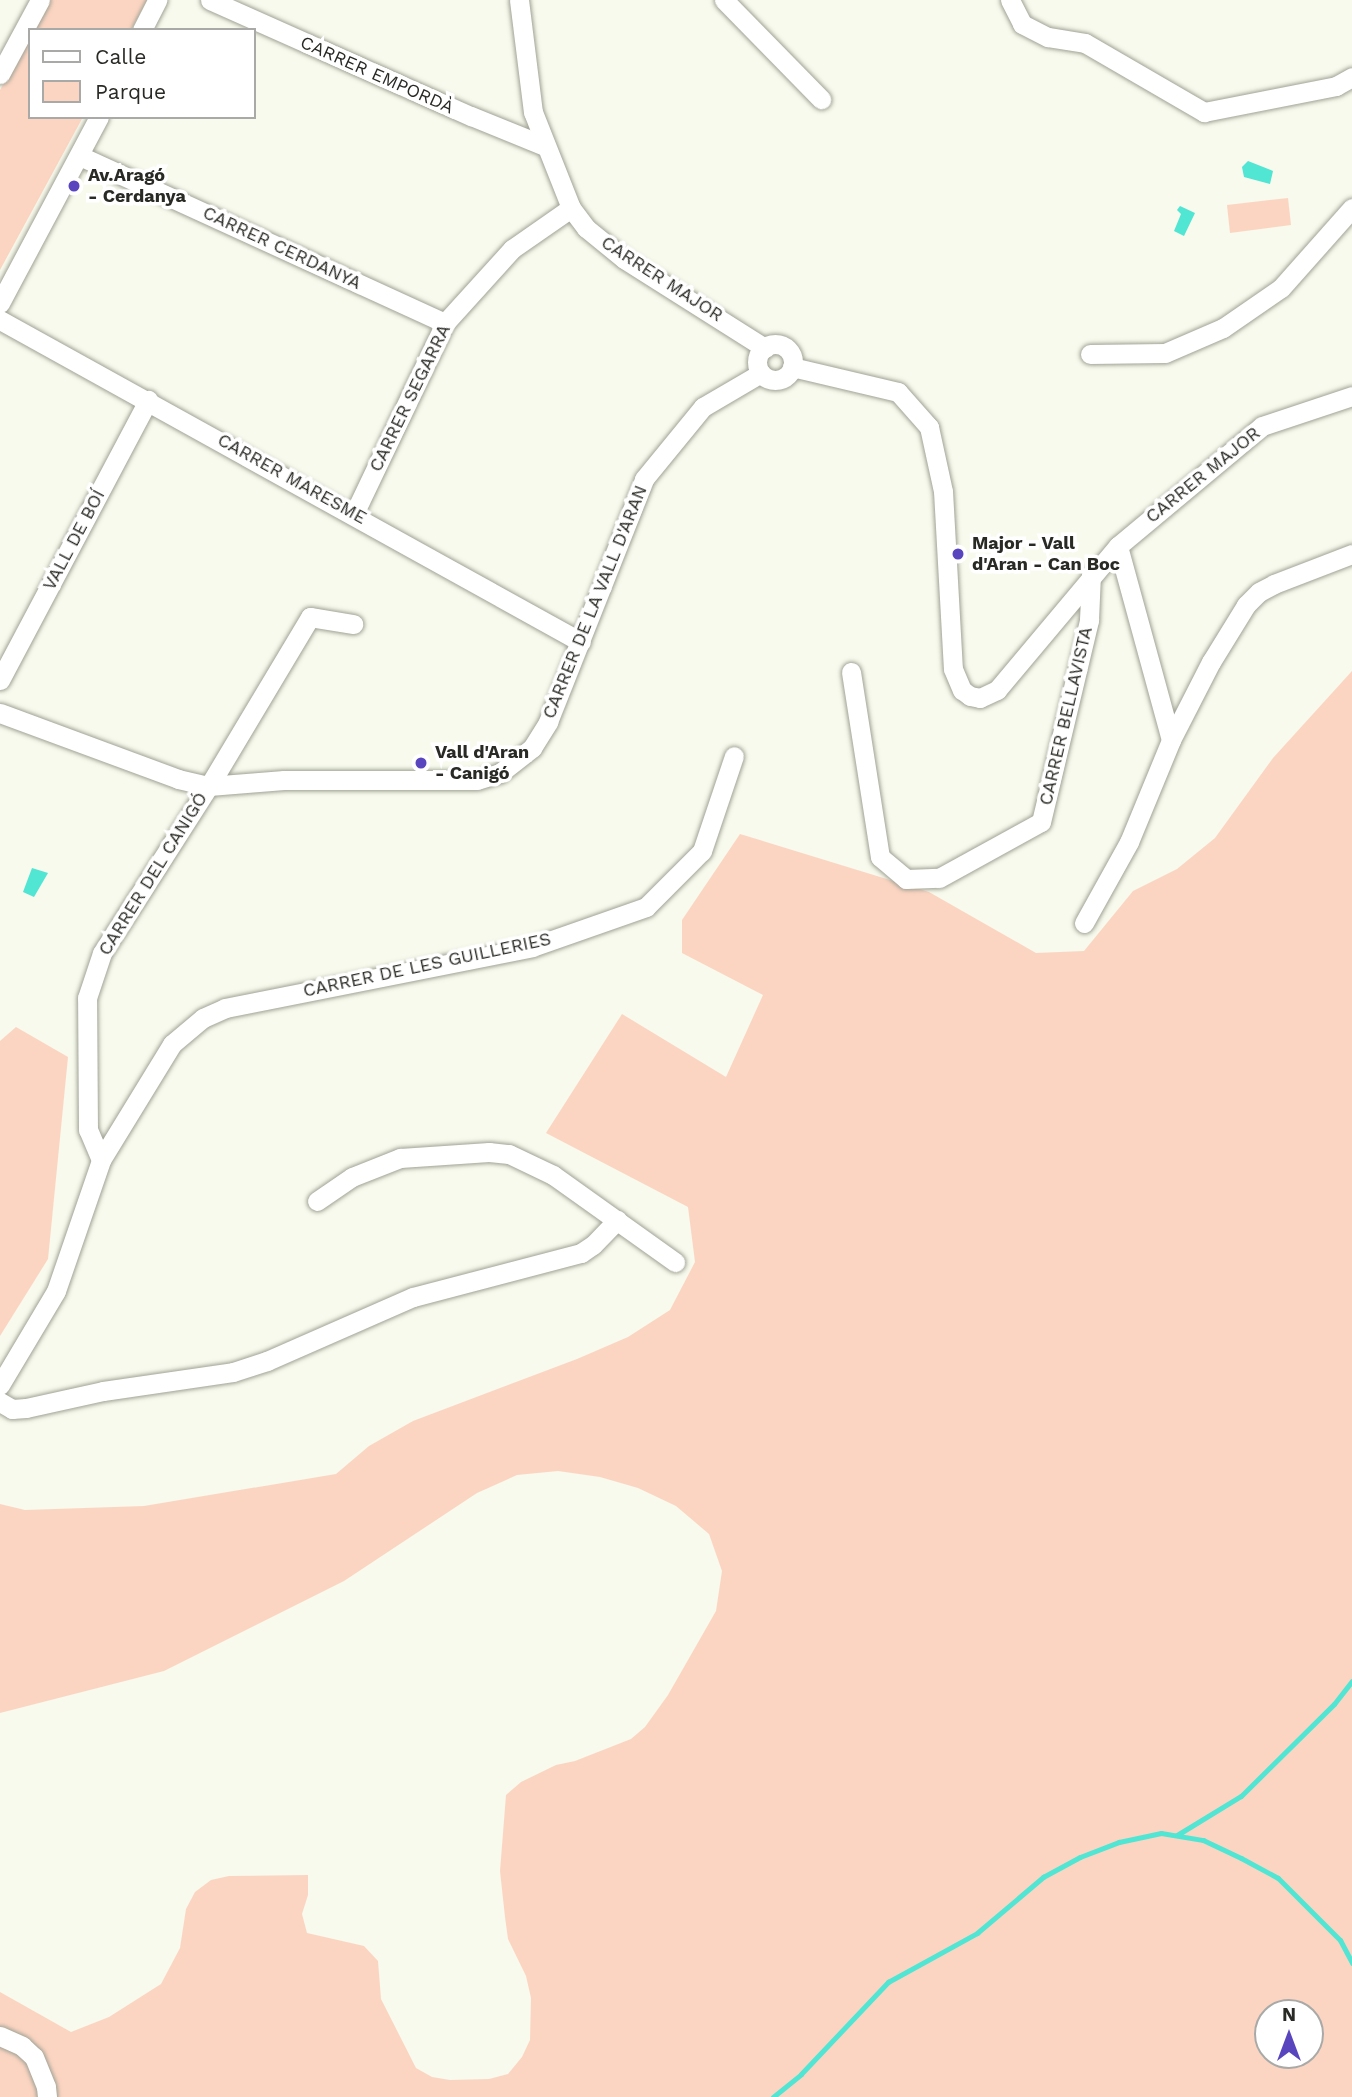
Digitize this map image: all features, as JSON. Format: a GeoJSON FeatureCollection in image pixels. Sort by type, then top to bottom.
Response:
{"type":"FeatureCollection","features":[{"type":"Feature","properties":{"kind":"street"},"geometry":{"type":"LineString","coordinates":[[0,74],[40,0]]}},
{"type":"Feature","properties":{"kind":"street"},"geometry":{"type":"LineString","coordinates":[[143,28],[157,0]]}},
{"type":"Feature","properties":{"kind":"street","name":"CARRER EMPORDÀ"},"geometry":{"type":"LineString","coordinates":[[210,0],[471,117],[545,146]]}},
{"type":"Feature","properties":{"kind":"street","name":"CARRER MAJOR"},"geometry":{"type":"LineString","coordinates":[[519,0],[533,112],[571,208],[586,228],[624,259],[765,348]]}},
{"type":"Feature","properties":{"kind":"street"},"geometry":{"type":"LineString","coordinates":[[724,0],[821,99]]}},
{"type":"Feature","properties":{"kind":"street"},"geometry":{"type":"LineString","coordinates":[[1010,0],[1022,24],[1048,37],[1085,43],[1204,112],[1336,86],[1352,77]]}},
{"type":"Feature","properties":{"kind":"street"},"geometry":{"type":"LineString","coordinates":[[0,303],[98,119]]}},
{"type":"Feature","properties":{"kind":"street","name":"CARRER CERDANYA"},"geometry":{"type":"LineString","coordinates":[[80,156],[445,323]]}},
{"type":"Feature","properties":{"kind":"street","name":"CARRER SEGARRA"},"geometry":{"type":"LineString","coordinates":[[355,514],[445,323],[512,248],[571,208]]}},
{"type":"Feature","properties":{"kind":"street"},"geometry":{"type":"LineString","coordinates":[[1090,354],[1165,353],[1223,328],[1281,288],[1352,208]]}},
{"type":"Feature","properties":{"kind":"street","name":"CARRER MARESME"},"geometry":{"type":"LineString","coordinates":[[0,320],[355,514],[582,642]]}},
{"type":"Feature","properties":{"kind":"street"},"geometry":{"type":"LineString","coordinates":[[776,344],[786,348],[792,356],[792,367],[787,376],[778,380],[761,373],[757,360],[765,348],[776,344]]}},
{"type":"Feature","properties":{"kind":"street","name":"CARRER MAJOR"},"geometry":{"type":"LineString","coordinates":[[792,367],[898,393],[929,427],[943,491],[953,668],[956,681],[970,696],[989,696],[997,690],[1118,546],[1262,426],[1352,396]]}},
{"type":"Feature","properties":{"kind":"street","name":"CARRER DE LA VALL D'ARAN"},"geometry":{"type":"LineString","coordinates":[[0,713],[178,779],[209,786],[284,780],[477,780],[499,774],[532,748],[548,722],[582,642],[644,479],[703,407],[761,373]]}},
{"type":"Feature","properties":{"kind":"street","name":"VALL DE BOÍ"},"geometry":{"type":"LineString","coordinates":[[0,680],[148,400]]}},
{"type":"Feature","properties":{"kind":"street"},"geometry":{"type":"LineString","coordinates":[[1118,546],[1171,740]]}},
{"type":"Feature","properties":{"kind":"street"},"geometry":{"type":"LineString","coordinates":[[1084,923],[1129,842],[1171,740],[1246,605],[1259,592],[1274,584],[1352,554]]}},
{"type":"Feature","properties":{"kind":"street","name":"CARRER BELLAVISTA"},"geometry":{"type":"LineString","coordinates":[[851,672],[880,857],[906,879],[939,878],[1041,822],[1088,620],[1091,575]]}},
{"type":"Feature","properties":{"kind":"street","name":"CARRER DEL CANIGÓ"},"geometry":{"type":"LineString","coordinates":[[101,1160],[88,1130],[86,998],[102,953],[209,786],[310,617],[353,624]]}},
{"type":"Feature","properties":{"kind":"street","name":"CARRER DE LES GUILLERIES"},"geometry":{"type":"LineString","coordinates":[[101,1160],[172,1044],[203,1018],[253,1001],[532,947],[646,907],[702,851],[734,756]]}},
{"type":"Feature","properties":{"kind":"street"},"geometry":{"type":"LineString","coordinates":[[317,1201],[373,1166],[400,1158],[489,1152],[527,1160],[675,1262]]}},
{"type":"Feature","properties":{"kind":"street"},"geometry":{"type":"LineString","coordinates":[[0,1385],[56,1291],[101,1160]]}},
{"type":"Feature","properties":{"kind":"street"},"geometry":{"type":"LineString","coordinates":[[0,1402],[12,1409],[26,1408],[103,1391],[233,1372],[267,1361],[413,1297],[573,1256],[593,1245],[617,1220]]}},
{"type":"Feature","properties":{"kind":"street"},"geometry":{"type":"LineString","coordinates":[[0,2036],[22,2046],[34,2057],[46,2087],[47,2097]]}},
{"type":"Feature","properties":{"kind":"green space"},"geometry":{"type":"Polygon","coordinates":[[[47,0],[147,0],[132,28],[33,28],[47,0]]]}},
{"type":"Feature","properties":{"kind":"green space"},"geometry":{"type":"Polygon","coordinates":[[[28,37],[28,119],[82,119],[0,270],[0,90],[28,37]]]}},
{"type":"Feature","properties":{"kind":"green space"},"geometry":{"type":"Polygon","coordinates":[[[1288,198],[1291,225],[1230,233],[1227,205],[1288,198]]]}},
{"type":"Feature","properties":{"kind":"green space"},"geometry":{"type":"Polygon","coordinates":[[[1352,671],[1352,2097],[0,2097],[0,1992],[71,2032],[109,2017],[161,1984],[180,1948],[186,1909],[195,1892],[211,1880],[229,1876],[308,1875],[308,1895],[302,1914],[307,1933],[364,1946],[378,1961],[381,1999],[416,2068],[432,2077],[450,2080],[489,2079],[508,2074],[522,2057],[530,2040],[531,1998],[526,1976],[508,1939],[505,1917],[500,1871],[506,1795],[521,1782],[556,1765],[575,1761],[631,1739],[645,1727],[668,1695],[716,1611],[722,1571],[709,1534],[676,1506],[638,1488],[600,1477],[558,1471],[517,1475],[477,1493],[344,1581],[164,1671],[0,1713],[0,1504],[25,1510],[144,1506],[336,1474],[369,1446],[413,1421],[628,1337],[670,1310],[695,1262],[688,1207],[546,1133],[622,1014],[726,1077],[763,995],[682,953],[682,920],[740,834],[929,892],[1036,953],[1084,951],[1133,891],[1177,869],[1215,838],[1273,758],[1352,671]]]}},
{"type":"Feature","properties":{"kind":"green space"},"geometry":{"type":"Polygon","coordinates":[[[16,1027],[68,1057],[48,1259],[0,1336],[0,1041],[16,1027]]]}},
{"type":"Feature","properties":{"kind":"water"},"geometry":{"type":"Polygon","coordinates":[[[1248,161],[1273,171],[1270,184],[1244,177],[1242,167],[1248,161]]]}},
{"type":"Feature","properties":{"kind":"water"},"geometry":{"type":"Polygon","coordinates":[[[1180,206],[1195,213],[1184,236],[1174,231],[1181,214],[1177,210],[1180,206]]]}},
{"type":"Feature","properties":{"kind":"water"},"geometry":{"type":"Polygon","coordinates":[[[32,868],[48,873],[34,897],[23,892],[32,868]]]}},
{"type":"Feature","properties":{"kind":"waterway"},"geometry":{"type":"LineString","coordinates":[[1177,1835],[1241,1796],[1334,1704],[1352,1681]]}},
{"type":"Feature","properties":{"kind":"waterway"},"geometry":{"type":"LineString","coordinates":[[773,2097],[801,2074],[888,1982],[977,1933],[1043,1877],[1080,1857],[1119,1842],[1161,1833],[1203,1840],[1241,1858],[1278,1878],[1340,1940],[1352,1963]]}},
{"type":"Feature","properties":{"kind":"place","name":"Av.Aragó - Cerdanya"},"geometry":{"type":"Point","coordinates":[74,186]}},
{"type":"Feature","properties":{"kind":"place","name":"Major - Vall d'Aran - Can Boc"},"geometry":{"type":"Point","coordinates":[958,554]}},
{"type":"Feature","properties":{"kind":"place","name":"Vall d'Aran - Canigó"},"geometry":{"type":"Point","coordinates":[421,763]}}]}
